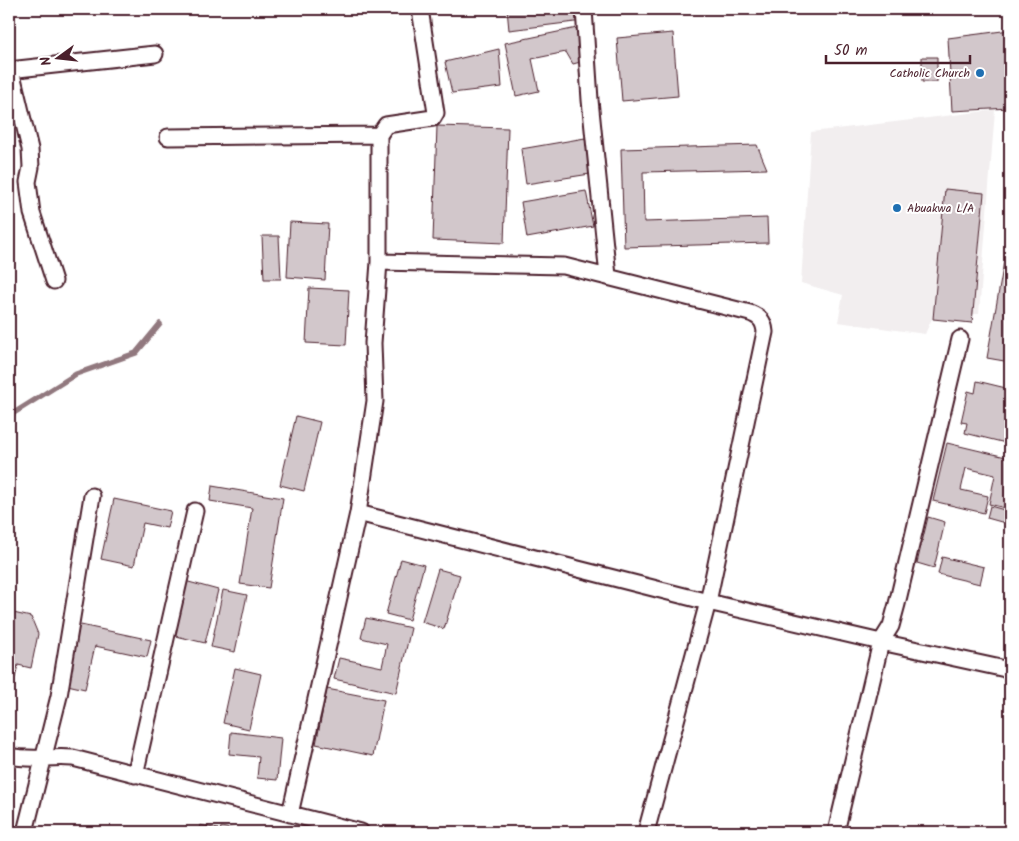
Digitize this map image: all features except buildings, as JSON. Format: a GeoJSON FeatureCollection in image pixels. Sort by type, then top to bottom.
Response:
{"type":"FeatureCollection","features":[{"type":"Feature","properties":{"kind":"street"},"geometry":{"type":"LineString","coordinates":[[290,814],[358,513],[375,401],[373,343],[379,262],[380,135],[386,125],[433,118],[436,114],[420,9]]}},
{"type":"Feature","properties":{"kind":"street"},"geometry":{"type":"LineString","coordinates":[[584,9],[590,100],[608,276]]}},
{"type":"Feature","properties":{"kind":"street"},"geometry":{"type":"LineString","coordinates":[[54,281],[32,214],[28,182],[31,167],[30,149],[10,70],[155,54]]}},
{"type":"Feature","properties":{"kind":"street"},"geometry":{"type":"LineString","coordinates":[[168,138],[380,135]]}},
{"type":"Feature","properties":{"kind":"street"},"geometry":{"type":"LineString","coordinates":[[379,262],[564,266],[750,313],[759,316],[764,324],[765,332],[708,602],[646,832]]}},
{"type":"Feature","properties":{"kind":"street"},"geometry":{"type":"LineString","coordinates":[[836,832],[881,642],[891,626],[897,604],[960,339]]}},
{"type":"Feature","properties":{"kind":"street"},"geometry":{"type":"LineString","coordinates":[[25,832],[59,696],[92,496]]}},
{"type":"Feature","properties":{"kind":"street"},"geometry":{"type":"LineString","coordinates":[[135,775],[195,512]]}},
{"type":"Feature","properties":{"kind":"street"},"geometry":{"type":"LineString","coordinates":[[358,513],[708,602],[1010,670]]}},
{"type":"Feature","properties":{"kind":"street"},"geometry":{"type":"LineString","coordinates":[[9,756],[28,760],[73,758],[361,832]]}},
{"type":"Feature","properties":{"kind":"shaded area","name":"Abuakwa L/A"},"geometry":{"type":"Polygon","coordinates":[[[995,110],[979,314],[934,314],[925,334],[838,322],[843,295],[801,283],[811,132],[995,110]]]}},
{"type":"Feature","properties":{"kind":"waterway"},"geometry":{"type":"LineString","coordinates":[[9,416],[76,374],[136,353],[160,324]]}},
{"type":"Feature","properties":{"kind":"place","name":"Catholic Church"},"geometry":{"type":"Point","coordinates":[980,73]}},
{"type":"Feature","properties":{"kind":"place","name":"Abuakwa L/A"},"geometry":{"type":"Point","coordinates":[897,208]}}]}
